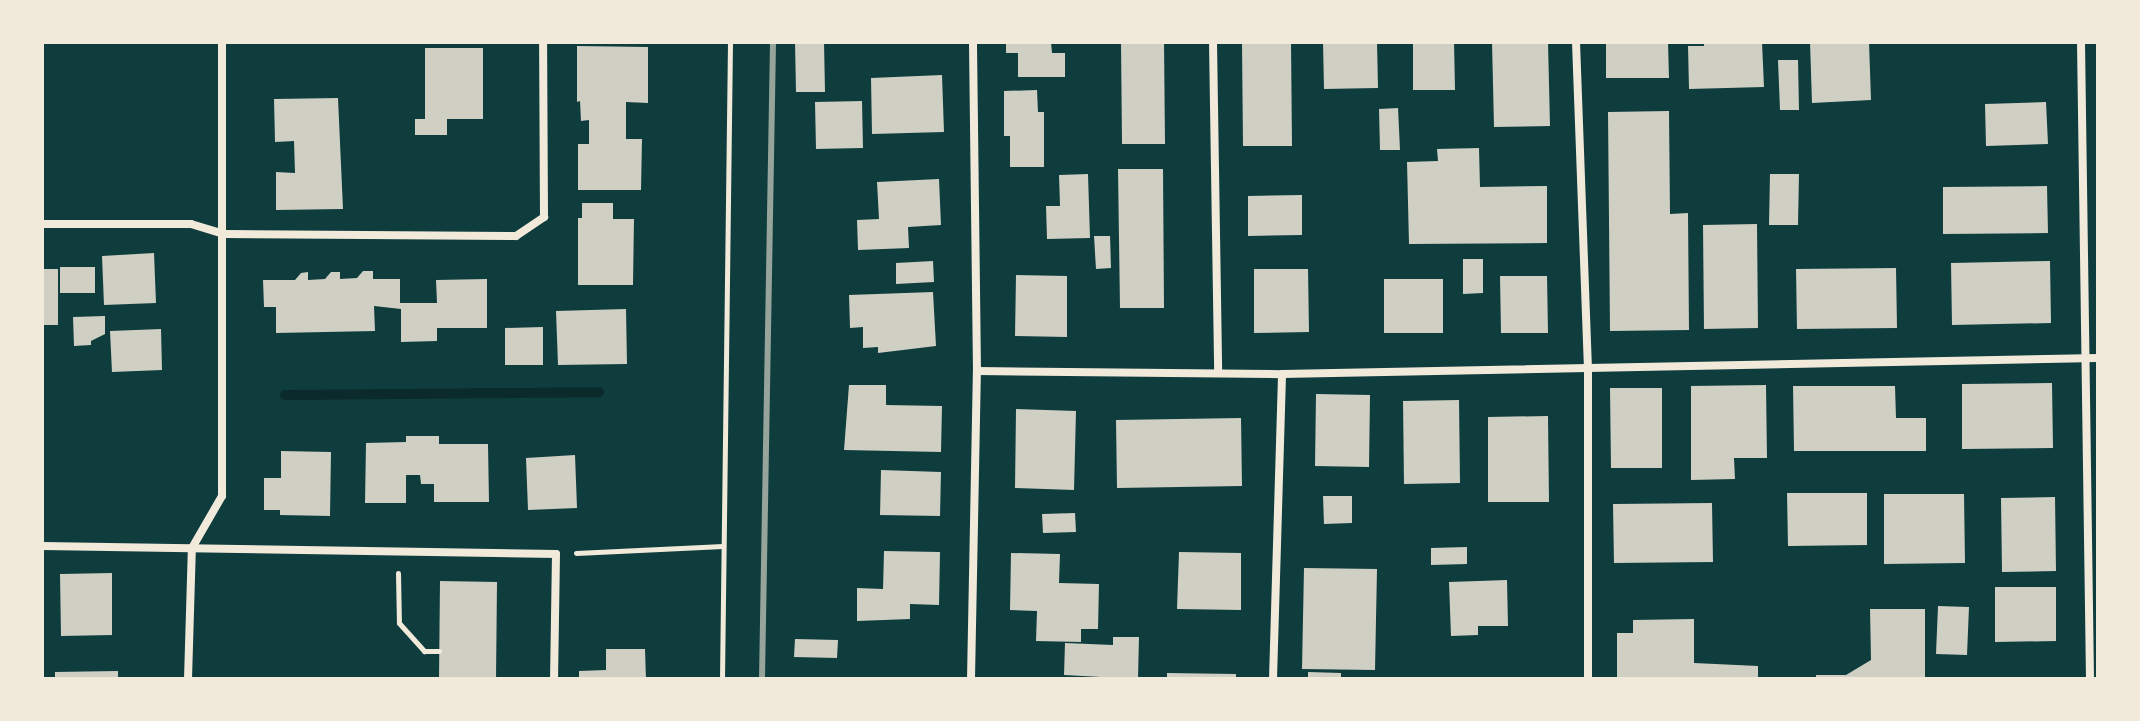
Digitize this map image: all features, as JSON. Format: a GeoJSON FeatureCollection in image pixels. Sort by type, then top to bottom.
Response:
{"type":"FeatureCollection","features":[{"type":"Feature","properties":{"kind":"street"},"geometry":{"type":"LineString","coordinates":[[188,679],[192,548],[222,496],[222,42]]}},
{"type":"Feature","properties":{"kind":"street"},"geometry":{"type":"LineString","coordinates":[[42,224],[191,224],[224,234],[516,236],[544,217],[543,42]]}},
{"type":"Feature","properties":{"kind":"street"},"geometry":{"type":"LineString","coordinates":[[971,679],[977,371],[973,42]]}},
{"type":"Feature","properties":{"kind":"street"},"geometry":{"type":"LineString","coordinates":[[1213,42],[1218,372]]}},
{"type":"Feature","properties":{"kind":"street"},"geometry":{"type":"LineString","coordinates":[[1576,42],[1588,369],[1588,679]]}},
{"type":"Feature","properties":{"kind":"street"},"geometry":{"type":"LineString","coordinates":[[2081,42],[2090,679]]}},
{"type":"Feature","properties":{"kind":"street"},"geometry":{"type":"LineString","coordinates":[[977,371],[1282,374],[2098,358]]}},
{"type":"Feature","properties":{"kind":"street"},"geometry":{"type":"LineString","coordinates":[[1273,679],[1282,374]]}},
{"type":"Feature","properties":{"kind":"street"},"geometry":{"type":"LineString","coordinates":[[42,546],[556,554],[554,679]]}},
{"type":"Feature","properties":{"kind":"path"},"geometry":{"type":"LineString","coordinates":[[722,679],[730,42]]}},
{"type":"Feature","properties":{"kind":"path"},"geometry":{"type":"LineString","coordinates":[[556,554],[723,546]]}},
{"type":"Feature","properties":{"kind":"path"},"geometry":{"type":"LineString","coordinates":[[398,552],[399,623],[424,651],[439,651]]}},
{"type":"Feature","properties":{"kind":"building"},"geometry":{"type":"Polygon","coordinates":[[[795,42],[824,42],[825,92],[796,92],[795,42]]]}},
{"type":"Feature","properties":{"kind":"building"},"geometry":{"type":"Polygon","coordinates":[[[1006,42],[1051,42],[1052,53],[1065,53],[1065,77],[1018,77],[1018,53],[1006,53],[1006,42]]]}},
{"type":"Feature","properties":{"kind":"building"},"geometry":{"type":"Polygon","coordinates":[[[1121,42],[1164,42],[1165,144],[1122,144],[1121,42]]]}},
{"type":"Feature","properties":{"kind":"building"},"geometry":{"type":"Polygon","coordinates":[[[1323,42],[1377,42],[1378,88],[1324,89],[1323,42]]]}},
{"type":"Feature","properties":{"kind":"building"},"geometry":{"type":"Polygon","coordinates":[[[1413,42],[1454,42],[1455,90],[1413,90],[1413,42]]]}},
{"type":"Feature","properties":{"kind":"building"},"geometry":{"type":"Polygon","coordinates":[[[1492,42],[1548,42],[1550,126],[1494,127],[1492,42]]]}},
{"type":"Feature","properties":{"kind":"building"},"geometry":{"type":"Polygon","coordinates":[[[1606,42],[1668,42],[1669,78],[1606,78],[1606,42]]]}},
{"type":"Feature","properties":{"kind":"building"},"geometry":{"type":"Polygon","coordinates":[[[1704,42],[1762,42],[1764,87],[1689,89],[1688,46],[1704,46],[1704,42]]]}},
{"type":"Feature","properties":{"kind":"building"},"geometry":{"type":"Polygon","coordinates":[[[1810,42],[1869,42],[1871,100],[1812,103],[1810,42]]]}},
{"type":"Feature","properties":{"kind":"building"},"geometry":{"type":"Polygon","coordinates":[[[1291,43],[1292,146],[1243,146],[1242,44],[1291,43]]]}},
{"type":"Feature","properties":{"kind":"building"},"geometry":{"type":"Polygon","coordinates":[[[577,46],[648,47],[648,103],[626,102],[626,139],[642,139],[641,190],[578,190],[578,144],[589,144],[589,120],[581,121],[580,101],[577,102],[577,46]]]}},
{"type":"Feature","properties":{"kind":"building"},"geometry":{"type":"Polygon","coordinates":[[[425,48],[483,48],[483,119],[447,119],[447,135],[415,135],[415,119],[425,119],[425,48]]]}},
{"type":"Feature","properties":{"kind":"building"},"geometry":{"type":"Polygon","coordinates":[[[1778,60],[1798,60],[1799,110],[1780,110],[1778,60]]]}},
{"type":"Feature","properties":{"kind":"building"},"geometry":{"type":"Polygon","coordinates":[[[942,75],[944,132],[872,134],[871,78],[942,75]]]}},
{"type":"Feature","properties":{"kind":"building"},"geometry":{"type":"Polygon","coordinates":[[[1037,90],[1038,112],[1044,112],[1044,167],[1010,167],[1010,136],[1004,136],[1004,91],[1037,90]]]}},
{"type":"Feature","properties":{"kind":"building"},"geometry":{"type":"Polygon","coordinates":[[[338,98],[343,209],[276,210],[276,172],[295,173],[294,141],[275,142],[274,99],[338,98]]]}},
{"type":"Feature","properties":{"kind":"building"},"geometry":{"type":"Polygon","coordinates":[[[862,101],[863,148],[816,149],[815,102],[862,101]]]}},
{"type":"Feature","properties":{"kind":"building"},"geometry":{"type":"Polygon","coordinates":[[[2046,102],[2048,144],[1986,146],[1985,104],[2046,102]]]}},
{"type":"Feature","properties":{"kind":"building"},"geometry":{"type":"Polygon","coordinates":[[[1398,108],[1400,150],[1380,150],[1379,109],[1398,108]]]}},
{"type":"Feature","properties":{"kind":"building"},"geometry":{"type":"Polygon","coordinates":[[[1669,111],[1670,214],[1688,213],[1689,330],[1610,331],[1608,112],[1669,111]]]}},
{"type":"Feature","properties":{"kind":"building"},"geometry":{"type":"Polygon","coordinates":[[[1479,148],[1480,187],[1547,186],[1547,243],[1409,244],[1407,162],[1438,161],[1437,149],[1479,148]]]}},
{"type":"Feature","properties":{"kind":"building"},"geometry":{"type":"Polygon","coordinates":[[[1118,169],[1163,169],[1164,308],[1120,308],[1118,169]]]}},
{"type":"Feature","properties":{"kind":"building"},"geometry":{"type":"Polygon","coordinates":[[[1088,174],[1090,238],[1047,239],[1046,206],[1060,206],[1059,175],[1088,174]]]}},
{"type":"Feature","properties":{"kind":"building"},"geometry":{"type":"Polygon","coordinates":[[[1770,174],[1799,174],[1798,225],[1769,225],[1770,174]]]}},
{"type":"Feature","properties":{"kind":"building"},"geometry":{"type":"Polygon","coordinates":[[[939,179],[941,225],[908,227],[909,248],[858,250],[857,220],[879,219],[877,182],[939,179]]]}},
{"type":"Feature","properties":{"kind":"building"},"geometry":{"type":"Polygon","coordinates":[[[2047,186],[2048,233],[1943,234],[1943,187],[2047,186]]]}},
{"type":"Feature","properties":{"kind":"building"},"geometry":{"type":"Polygon","coordinates":[[[1302,195],[1302,235],[1248,236],[1248,196],[1302,195]]]}},
{"type":"Feature","properties":{"kind":"building"},"geometry":{"type":"Polygon","coordinates":[[[582,203],[613,203],[613,219],[634,219],[633,285],[578,285],[578,218],[582,218],[582,203]]]}},
{"type":"Feature","properties":{"kind":"building"},"geometry":{"type":"Polygon","coordinates":[[[1757,224],[1758,328],[1704,329],[1703,225],[1757,224]]]}},
{"type":"Feature","properties":{"kind":"building"},"geometry":{"type":"Polygon","coordinates":[[[1094,236],[1110,236],[1111,268],[1096,269],[1094,236]]]}},
{"type":"Feature","properties":{"kind":"building"},"geometry":{"type":"Polygon","coordinates":[[[154,253],[156,303],[104,305],[102,256],[154,253]]]}},
{"type":"Feature","properties":{"kind":"building"},"geometry":{"type":"Polygon","coordinates":[[[1463,259],[1483,259],[1483,293],[1463,294],[1463,259]]]}},
{"type":"Feature","properties":{"kind":"building"},"geometry":{"type":"Polygon","coordinates":[[[933,261],[934,282],[896,284],[896,263],[933,261]]]}},
{"type":"Feature","properties":{"kind":"building"},"geometry":{"type":"Polygon","coordinates":[[[2050,261],[2051,323],[1952,325],[1951,263],[2050,261]]]}},
{"type":"Feature","properties":{"kind":"building"},"geometry":{"type":"Polygon","coordinates":[[[60,267],[95,267],[95,293],[60,293],[60,267]]]}},
{"type":"Feature","properties":{"kind":"building"},"geometry":{"type":"Polygon","coordinates":[[[1896,268],[1897,328],[1797,329],[1796,269],[1896,268]]]}},
{"type":"Feature","properties":{"kind":"building"},"geometry":{"type":"Polygon","coordinates":[[[42,269],[58,269],[58,325],[42,325],[42,269]]]}},
{"type":"Feature","properties":{"kind":"building"},"geometry":{"type":"Polygon","coordinates":[[[1254,269],[1308,269],[1309,332],[1254,333],[1254,269]]]}},
{"type":"Feature","properties":{"kind":"building"},"geometry":{"type":"Polygon","coordinates":[[[363,271],[373,271],[373,279],[400,279],[400,303],[437,303],[436,280],[487,279],[487,328],[437,328],[437,341],[401,342],[401,309],[374,306],[375,331],[276,333],[276,307],[264,307],[263,280],[295,280],[301,273],[308,272],[308,280],[325,279],[331,272],[340,272],[340,279],[357,278],[363,271]]]}},
{"type":"Feature","properties":{"kind":"building"},"geometry":{"type":"Polygon","coordinates":[[[1016,275],[1067,276],[1067,337],[1015,336],[1016,275]]]}},
{"type":"Feature","properties":{"kind":"building"},"geometry":{"type":"Polygon","coordinates":[[[1500,276],[1547,276],[1548,333],[1501,333],[1500,276]]]}},
{"type":"Feature","properties":{"kind":"building"},"geometry":{"type":"Polygon","coordinates":[[[1384,279],[1443,279],[1443,333],[1384,333],[1384,279]]]}},
{"type":"Feature","properties":{"kind":"building"},"geometry":{"type":"Polygon","coordinates":[[[933,292],[936,346],[878,353],[878,347],[863,348],[863,327],[850,328],[849,295],[933,292]]]}},
{"type":"Feature","properties":{"kind":"building"},"geometry":{"type":"Polygon","coordinates":[[[626,309],[627,364],[558,365],[556,311],[626,309]]]}},
{"type":"Feature","properties":{"kind":"building"},"geometry":{"type":"Polygon","coordinates":[[[105,316],[105,334],[91,341],[91,345],[74,346],[73,317],[105,316]]]}},
{"type":"Feature","properties":{"kind":"building"},"geometry":{"type":"Polygon","coordinates":[[[543,327],[543,365],[505,365],[505,328],[543,327]]]}},
{"type":"Feature","properties":{"kind":"building"},"geometry":{"type":"Polygon","coordinates":[[[161,329],[162,370],[112,372],[110,331],[161,329]]]}},
{"type":"Feature","properties":{"kind":"building"},"geometry":{"type":"Polygon","coordinates":[[[2052,383],[2053,448],[1962,449],[1962,384],[2052,383]]]}},
{"type":"Feature","properties":{"kind":"building"},"geometry":{"type":"Polygon","coordinates":[[[849,385],[886,385],[886,405],[942,406],[941,452],[844,450],[849,385]]]}},
{"type":"Feature","properties":{"kind":"building"},"geometry":{"type":"Polygon","coordinates":[[[1766,385],[1767,458],[1734,458],[1735,479],[1691,480],[1691,386],[1766,385]]]}},
{"type":"Feature","properties":{"kind":"building"},"geometry":{"type":"Polygon","coordinates":[[[1793,386],[1895,386],[1896,418],[1926,418],[1926,451],[1794,451],[1793,386]]]}},
{"type":"Feature","properties":{"kind":"building"},"geometry":{"type":"Polygon","coordinates":[[[1610,388],[1662,388],[1662,468],[1611,468],[1610,388]]]}},
{"type":"Feature","properties":{"kind":"building"},"geometry":{"type":"Polygon","coordinates":[[[1316,394],[1370,395],[1369,467],[1315,466],[1316,394]]]}},
{"type":"Feature","properties":{"kind":"building"},"geometry":{"type":"Polygon","coordinates":[[[1459,400],[1460,483],[1404,484],[1403,401],[1459,400]]]}},
{"type":"Feature","properties":{"kind":"building"},"geometry":{"type":"Polygon","coordinates":[[[1016,409],[1076,411],[1074,490],[1015,488],[1016,409]]]}},
{"type":"Feature","properties":{"kind":"building"},"geometry":{"type":"Polygon","coordinates":[[[1548,416],[1549,502],[1488,502],[1488,417],[1548,416]]]}},
{"type":"Feature","properties":{"kind":"building"},"geometry":{"type":"Polygon","coordinates":[[[1241,418],[1242,486],[1117,488],[1116,420],[1241,418]]]}},
{"type":"Feature","properties":{"kind":"building"},"geometry":{"type":"Polygon","coordinates":[[[406,436],[439,436],[439,444],[488,444],[489,502],[434,502],[434,484],[421,484],[420,475],[406,475],[406,503],[365,503],[366,443],[406,442],[406,436]]]}},
{"type":"Feature","properties":{"kind":"building"},"geometry":{"type":"Polygon","coordinates":[[[281,451],[331,452],[330,516],[280,515],[280,510],[264,510],[264,478],[281,478],[281,451]]]}},
{"type":"Feature","properties":{"kind":"building"},"geometry":{"type":"Polygon","coordinates":[[[575,455],[577,508],[528,510],[526,458],[575,455]]]}},
{"type":"Feature","properties":{"kind":"building"},"geometry":{"type":"Polygon","coordinates":[[[881,470],[941,472],[940,516],[880,515],[881,470]]]}},
{"type":"Feature","properties":{"kind":"building"},"geometry":{"type":"Polygon","coordinates":[[[1787,493],[1867,493],[1867,545],[1788,546],[1787,493]]]}},
{"type":"Feature","properties":{"kind":"building"},"geometry":{"type":"Polygon","coordinates":[[[1884,494],[1964,494],[1965,563],[1884,564],[1884,494]]]}},
{"type":"Feature","properties":{"kind":"building"},"geometry":{"type":"Polygon","coordinates":[[[1323,496],[1352,496],[1352,523],[1324,524],[1323,496]]]}},
{"type":"Feature","properties":{"kind":"building"},"geometry":{"type":"Polygon","coordinates":[[[2055,497],[2056,571],[2002,572],[2001,498],[2055,497]]]}},
{"type":"Feature","properties":{"kind":"building"},"geometry":{"type":"Polygon","coordinates":[[[1712,503],[1713,562],[1614,563],[1613,504],[1712,503]]]}},
{"type":"Feature","properties":{"kind":"building"},"geometry":{"type":"Polygon","coordinates":[[[1075,513],[1076,532],[1043,533],[1042,514],[1075,513]]]}},
{"type":"Feature","properties":{"kind":"building"},"geometry":{"type":"Polygon","coordinates":[[[1467,547],[1467,564],[1431,565],[1431,548],[1467,547]]]}},
{"type":"Feature","properties":{"kind":"building"},"geometry":{"type":"Polygon","coordinates":[[[884,551],[940,552],[939,605],[910,604],[910,619],[857,621],[857,588],[883,589],[884,551]]]}},
{"type":"Feature","properties":{"kind":"building"},"geometry":{"type":"Polygon","coordinates":[[[1179,552],[1241,553],[1241,610],[1177,609],[1179,552]]]}},
{"type":"Feature","properties":{"kind":"building"},"geometry":{"type":"Polygon","coordinates":[[[1011,553],[1060,554],[1059,583],[1099,584],[1098,629],[1081,629],[1081,642],[1036,641],[1037,611],[1010,610],[1011,553]]]}},
{"type":"Feature","properties":{"kind":"building"},"geometry":{"type":"Polygon","coordinates":[[[1304,568],[1377,569],[1375,670],[1302,669],[1304,568]]]}},
{"type":"Feature","properties":{"kind":"building"},"geometry":{"type":"Polygon","coordinates":[[[112,573],[112,635],[61,636],[60,574],[112,573]]]}},
{"type":"Feature","properties":{"kind":"building"},"geometry":{"type":"Polygon","coordinates":[[[1507,580],[1508,626],[1478,626],[1478,635],[1451,636],[1449,582],[1507,580]]]}},
{"type":"Feature","properties":{"kind":"building"},"geometry":{"type":"Polygon","coordinates":[[[440,581],[497,582],[496,679],[439,679],[440,581]]]}},
{"type":"Feature","properties":{"kind":"building"},"geometry":{"type":"Polygon","coordinates":[[[1995,587],[2056,587],[2056,641],[1995,642],[1995,587]]]}},
{"type":"Feature","properties":{"kind":"building"},"geometry":{"type":"Polygon","coordinates":[[[1938,606],[1969,607],[1967,655],[1936,654],[1938,606]]]}},
{"type":"Feature","properties":{"kind":"building"},"geometry":{"type":"Polygon","coordinates":[[[1870,609],[1925,609],[1925,679],[1816,679],[1816,675],[1846,675],[1871,660],[1870,609]]]}},
{"type":"Feature","properties":{"kind":"building"},"geometry":{"type":"Polygon","coordinates":[[[1694,619],[1694,663],[1758,666],[1758,679],[1617,679],[1617,633],[1633,633],[1633,620],[1694,619]]]}},
{"type":"Feature","properties":{"kind":"building"},"geometry":{"type":"Polygon","coordinates":[[[1113,637],[1139,637],[1138,679],[1064,675],[1065,643],[1113,645],[1113,637]]]}},
{"type":"Feature","properties":{"kind":"building"},"geometry":{"type":"Polygon","coordinates":[[[795,639],[838,640],[837,658],[794,657],[795,639]]]}},
{"type":"Feature","properties":{"kind":"building"},"geometry":{"type":"Polygon","coordinates":[[[606,649],[645,649],[646,679],[579,679],[579,671],[606,670],[606,649]]]}},
{"type":"Feature","properties":{"kind":"building"},"geometry":{"type":"Polygon","coordinates":[[[118,671],[118,679],[55,679],[55,672],[118,671]]]}},
{"type":"Feature","properties":{"kind":"building"},"geometry":{"type":"Polygon","coordinates":[[[1308,672],[1341,673],[1341,679],[1308,679],[1308,672]]]}},
{"type":"Feature","properties":{"kind":"building"},"geometry":{"type":"Polygon","coordinates":[[[1167,673],[1236,674],[1236,679],[1167,679],[1167,673]]]}},
{"type":"Feature","properties":{"kind":"waterway"},"geometry":{"type":"LineString","coordinates":[[285,395],[599,392]]}},
{"type":"Feature","properties":{"kind":"railway"},"geometry":{"type":"LineString","coordinates":[[762,679],[773,42]]}}]}
